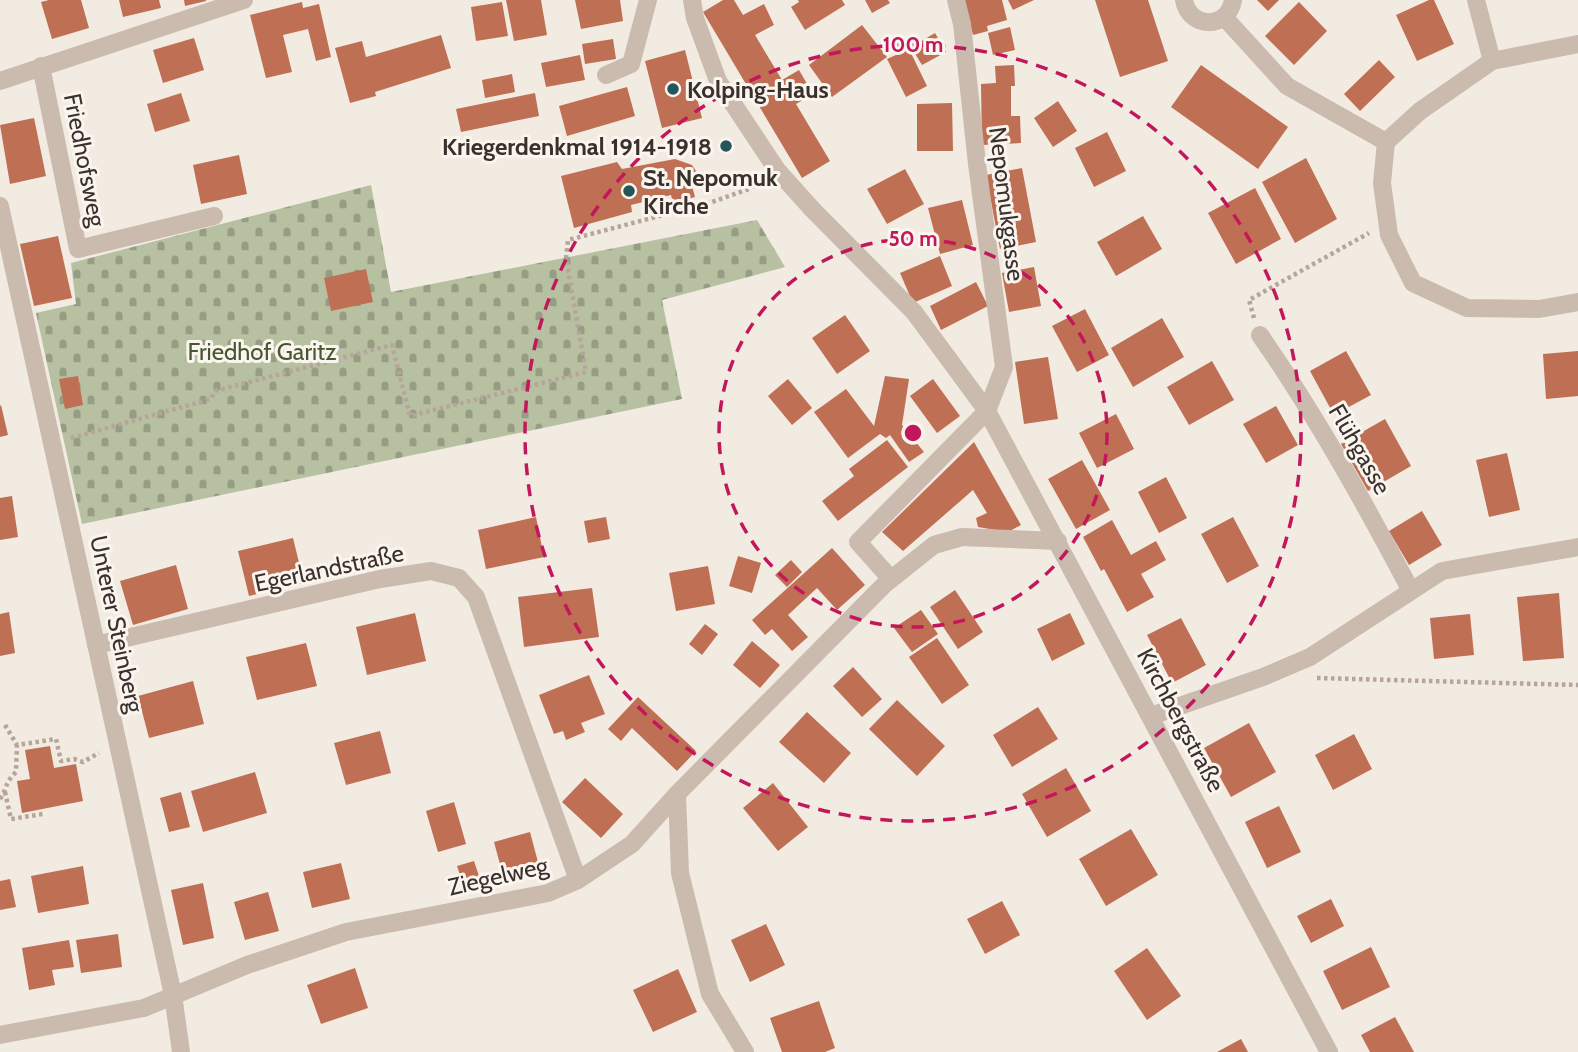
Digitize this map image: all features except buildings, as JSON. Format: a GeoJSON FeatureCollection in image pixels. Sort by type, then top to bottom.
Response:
{"type":"FeatureCollection","features":[{"type":"Feature","properties":{"kind":"street"},"geometry":{"type":"LineString","coordinates":[[0,80],[244,0]]}},
{"type":"Feature","properties":{"kind":"street"},"geometry":{"type":"LineString","coordinates":[[606,75],[631,64],[648,0]]}},
{"type":"Feature","properties":{"kind":"street","name":"Kirchbergstraße"},"geometry":{"type":"LineString","coordinates":[[692,0],[695,18],[718,80],[777,170],[914,312],[987,411],[1329,1052]]}},
{"type":"Feature","properties":{"kind":"street","name":"Nepomukgasse"},"geometry":{"type":"LineString","coordinates":[[957,0],[1004,368],[987,411]]}},
{"type":"Feature","properties":{"kind":"street"},"geometry":{"type":"LineString","coordinates":[[1184,0],[1187,11],[1200,22],[1208,23],[1224,18],[1233,0]]}},
{"type":"Feature","properties":{"kind":"street"},"geometry":{"type":"LineString","coordinates":[[1475,0],[1492,61]]}},
{"type":"Feature","properties":{"kind":"street"},"geometry":{"type":"LineString","coordinates":[[1224,18],[1287,86],[1386,142]]}},
{"type":"Feature","properties":{"kind":"street"},"geometry":{"type":"LineString","coordinates":[[1578,44],[1492,61],[1420,111],[1386,142],[1382,183],[1389,235],[1413,283],[1467,308],[1539,309],[1578,302]]}},
{"type":"Feature","properties":{"kind":"street","name":"Friedhofsweg"},"geometry":{"type":"LineString","coordinates":[[41,66],[78,250],[214,216]]}},
{"type":"Feature","properties":{"kind":"street","name":"Unterer Steinberg"},"geometry":{"type":"LineString","coordinates":[[0,206],[173,995],[181,1052]]}},
{"type":"Feature","properties":{"kind":"street","name":"Flühgasse"},"geometry":{"type":"LineString","coordinates":[[1260,335],[1291,379],[1363,502],[1411,592]]}},
{"type":"Feature","properties":{"kind":"street"},"geometry":{"type":"LineString","coordinates":[[891,579],[858,542],[987,411]]}},
{"type":"Feature","properties":{"kind":"street","name":"Ziegelweg"},"geometry":{"type":"LineString","coordinates":[[0,1035],[144,1008],[247,965],[346,932],[548,892],[578,880],[632,844],[677,794],[891,579],[934,545],[962,537],[1058,541]]}},
{"type":"Feature","properties":{"kind":"street"},"geometry":{"type":"LineString","coordinates":[[1151,716],[1263,677],[1310,657],[1442,571],[1578,547]]}},
{"type":"Feature","properties":{"kind":"street","name":"Egerlandstraße"},"geometry":{"type":"LineString","coordinates":[[96,645],[380,579],[431,571],[458,578],[476,597],[578,880]]}},
{"type":"Feature","properties":{"kind":"street"},"geometry":{"type":"LineString","coordinates":[[677,794],[680,873],[710,994],[746,1052]]}},
{"type":"Feature","properties":{"kind":"path"},"geometry":{"type":"LineString","coordinates":[[53,443],[211,399],[215,391],[391,345],[410,415],[586,372],[566,259],[568,240],[719,200],[749,189],[777,170]]}},
{"type":"Feature","properties":{"kind":"path"},"geometry":{"type":"LineString","coordinates":[[1260,335],[1249,300],[1388,223]]}},
{"type":"Feature","properties":{"kind":"path"},"geometry":{"type":"LineString","coordinates":[[1303,677],[1578,685]]}},
{"type":"Feature","properties":{"kind":"path"},"geometry":{"type":"LineString","coordinates":[[5,725],[18,745],[16,772],[6,782],[5,792],[11,820],[43,814]]}},
{"type":"Feature","properties":{"kind":"path"},"geometry":{"type":"LineString","coordinates":[[18,745],[56,738],[61,761],[74,759],[83,762],[118,742]]}},
{"type":"Feature","properties":{"kind":"path"},"geometry":{"type":"LineString","coordinates":[[0,799],[5,792]]}},
{"type":"Feature","properties":{"kind":"green space","name":"Friedhof Garitz"},"geometry":{"type":"Polygon","coordinates":[[[371,185],[391,292],[757,220],[785,267],[662,300],[682,399],[82,524],[36,313],[76,304],[71,263],[371,185]]]}},
{"type":"Feature","properties":{"kind":"place","name":"Kolping-Haus"},"geometry":{"type":"Point","coordinates":[673,89]}},
{"type":"Feature","properties":{"kind":"place","name":"Kriegerdenkmal 1914-1918"},"geometry":{"type":"Point","coordinates":[726,146]}},
{"type":"Feature","properties":{"kind":"place","name":"St. Nepomuk Kirche"},"geometry":{"type":"Point","coordinates":[629,191]}}]}
